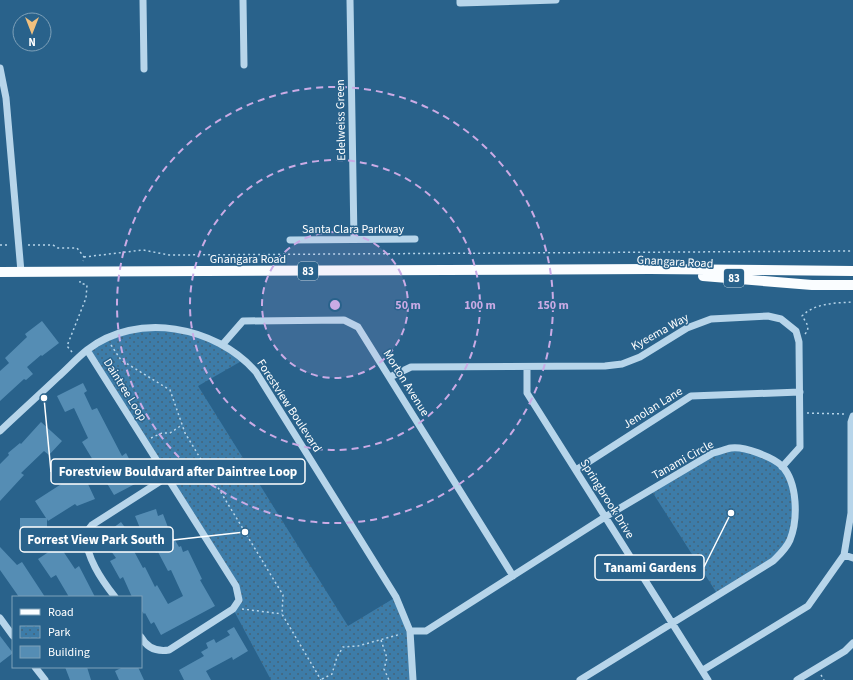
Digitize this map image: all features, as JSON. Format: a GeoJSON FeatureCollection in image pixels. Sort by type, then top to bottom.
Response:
{"type":"FeatureCollection","features":[{"type":"Feature","properties":{"kind":"main road","name":"Gnangara Road"},"geometry":{"type":"LineString","coordinates":[[0,272],[666,270],[853,271]]}},
{"type":"Feature","properties":{"kind":"main road","name":"Gnangara Road"},"geometry":{"type":"LineString","coordinates":[[616,271],[714,276],[812,285],[853,285]]}},
{"type":"Feature","properties":{"kind":"street"},"geometry":{"type":"LineString","coordinates":[[143,0],[144,69]]}},
{"type":"Feature","properties":{"kind":"street"},"geometry":{"type":"LineString","coordinates":[[243,0],[244,65]]}},
{"type":"Feature","properties":{"kind":"street","name":"Edelweiss Green"},"geometry":{"type":"LineString","coordinates":[[350,0],[354,239]]}},
{"type":"Feature","properties":{"kind":"street"},"geometry":{"type":"LineString","coordinates":[[460,0],[460,3],[556,0]]}},
{"type":"Feature","properties":{"kind":"street"},"geometry":{"type":"LineString","coordinates":[[0,68],[6,98],[21,272]]}},
{"type":"Feature","properties":{"kind":"street","name":"Santa Clara Parkway"},"geometry":{"type":"LineString","coordinates":[[290,240],[415,239]]}},
{"type":"Feature","properties":{"kind":"street","name":"Kyeema Way"},"geometry":{"type":"LineString","coordinates":[[390,377],[411,366],[527,367],[605,366],[622,364],[640,357],[687,328],[711,319],[768,316],[781,319],[796,331],[799,342],[800,447],[782,467]]}},
{"type":"Feature","properties":{"kind":"street","name":"Morton Avenue"},"geometry":{"type":"LineString","coordinates":[[223,344],[243,321],[344,320],[358,327],[513,576]]}},
{"type":"Feature","properties":{"kind":"street","name":"Forestview Boulevard"},"geometry":{"type":"LineString","coordinates":[[0,431],[87,350],[107,338],[129,330],[170,328],[202,335],[223,344],[245,360],[256,372],[396,596],[410,631],[413,680]]}},
{"type":"Feature","properties":{"kind":"street","name":"Daintree Loop"},"geometry":{"type":"LineString","coordinates":[[87,350],[236,586],[239,600],[233,609]]}},
{"type":"Feature","properties":{"kind":"street","name":"Springbrook Drive"},"geometry":{"type":"LineString","coordinates":[[527,367],[527,393],[708,680]]}},
{"type":"Feature","properties":{"kind":"street","name":"Jenolan Lane"},"geometry":{"type":"LineString","coordinates":[[576,470],[691,396],[800,392]]}},
{"type":"Feature","properties":{"kind":"street"},"geometry":{"type":"LineString","coordinates":[[703,670],[808,606],[844,554],[851,513],[851,422],[853,416]]}},
{"type":"Feature","properties":{"kind":"street","name":"Tanami Circle"},"geometry":{"type":"LineString","coordinates":[[410,631],[426,631],[605,517],[713,454],[732,448],[749,450],[766,457],[782,467]]}},
{"type":"Feature","properties":{"kind":"street"},"geometry":{"type":"LineString","coordinates":[[580,680],[772,561],[783,551],[790,540],[796,504],[790,481],[782,467]]}},
{"type":"Feature","properties":{"kind":"street"},"geometry":{"type":"LineString","coordinates":[[114,596],[101,580],[86,548],[85,534],[92,525],[167,477]]}},
{"type":"Feature","properties":{"kind":"street"},"geometry":{"type":"LineString","coordinates":[[844,554],[853,558]]}},
{"type":"Feature","properties":{"kind":"street"},"geometry":{"type":"LineString","coordinates":[[142,639],[146,645],[159,651],[169,650],[233,609]]}},
{"type":"Feature","properties":{"kind":"street"},"geometry":{"type":"LineString","coordinates":[[0,618],[12,635]]}},
{"type":"Feature","properties":{"kind":"street"},"geometry":{"type":"LineString","coordinates":[[797,680],[845,651],[853,643]]}},
{"type":"Feature","properties":{"kind":"street"},"geometry":{"type":"LineString","coordinates":[[36,668],[45,680]]}},
{"type":"Feature","properties":{"kind":"path"},"geometry":{"type":"LineString","coordinates":[[0,245],[54,245],[58,248],[77,248],[84,257],[80,284],[87,285],[86,298],[72,328],[67,346],[72,352],[78,348]]}},
{"type":"Feature","properties":{"kind":"path"},"geometry":{"type":"LineString","coordinates":[[84,257],[144,250],[169,255],[853,251]]}},
{"type":"Feature","properties":{"kind":"path"},"geometry":{"type":"LineString","coordinates":[[799,342],[808,331],[808,324],[802,316],[805,313],[826,304],[853,302]]}},
{"type":"Feature","properties":{"kind":"path"},"geometry":{"type":"LineString","coordinates":[[107,338],[121,360],[170,390],[185,433],[283,595],[282,614],[321,680],[332,674],[343,647],[381,640],[410,631]]}},
{"type":"Feature","properties":{"kind":"path"},"geometry":{"type":"LineString","coordinates":[[800,413],[845,414]]}},
{"type":"Feature","properties":{"kind":"path"},"geometry":{"type":"LineString","coordinates":[[144,441],[162,433],[170,433],[182,425]]}},
{"type":"Feature","properties":{"kind":"path"},"geometry":{"type":"LineString","coordinates":[[233,609],[252,609],[282,614]]}},
{"type":"Feature","properties":{"kind":"path"},"geometry":{"type":"LineString","coordinates":[[381,640],[387,658],[384,670],[388,680]]}},
{"type":"Feature","properties":{"kind":"green space"},"geometry":{"type":"Polygon","coordinates":[[[129,330],[184,330],[245,359],[198,386],[348,626],[396,597],[410,631],[413,680],[271,680],[233,609],[239,600],[236,586],[87,350],[129,330]]]}},
{"type":"Feature","properties":{"kind":"green space"},"geometry":{"type":"Polygon","coordinates":[[[732,448],[749,450],[782,467],[790,481],[794,523],[783,551],[718,595],[651,490],[713,453],[732,448]]]}},
{"type":"Feature","properties":{"kind":"building"},"geometry":{"type":"Polygon","coordinates":[[[42,321],[59,343],[27,367],[33,374],[26,380],[24,379],[0,401],[0,371],[9,363],[5,358],[27,337],[25,334],[42,321]]]}},
{"type":"Feature","properties":{"kind":"building"},"geometry":{"type":"Polygon","coordinates":[[[83,383],[87,391],[84,393],[92,410],[97,408],[122,456],[126,453],[135,470],[129,474],[135,484],[114,495],[82,442],[88,438],[74,408],[65,412],[57,396],[83,383]]]}},
{"type":"Feature","properties":{"kind":"building"},"geometry":{"type":"Polygon","coordinates":[[[41,422],[62,441],[49,455],[44,451],[21,473],[24,475],[0,501],[0,464],[9,455],[8,453],[20,443],[21,444],[41,422]]]}},
{"type":"Feature","properties":{"kind":"building"},"geometry":{"type":"Polygon","coordinates":[[[91,468],[101,477],[88,484],[95,499],[77,506],[75,504],[48,521],[47,519],[47,537],[20,536],[20,518],[46,518],[35,501],[66,481],[65,479],[91,468]]]}},
{"type":"Feature","properties":{"kind":"building"},"geometry":{"type":"Polygon","coordinates":[[[156,509],[158,516],[163,514],[169,530],[179,547],[181,546],[183,552],[188,550],[202,579],[200,580],[215,606],[161,635],[154,622],[151,624],[145,613],[144,614],[142,611],[142,596],[132,596],[123,577],[120,579],[110,561],[116,558],[101,537],[121,522],[132,537],[128,540],[143,568],[145,567],[155,587],[157,585],[168,604],[183,596],[171,570],[168,571],[158,552],[156,553],[144,532],[142,533],[135,516],[156,509]]]}},
{"type":"Feature","properties":{"kind":"building"},"geometry":{"type":"Polygon","coordinates":[[[59,545],[75,569],[79,566],[94,596],[68,596],[56,575],[51,578],[38,559],[59,545]]]}},
{"type":"Feature","properties":{"kind":"building"},"geometry":{"type":"Polygon","coordinates":[[[0,547],[17,565],[22,562],[44,596],[18,596],[0,570],[0,547]]]}},
{"type":"Feature","properties":{"kind":"building"},"geometry":{"type":"Polygon","coordinates":[[[234,627],[248,651],[233,660],[232,657],[206,671],[211,680],[184,680],[179,670],[204,656],[201,652],[208,648],[206,643],[214,639],[216,643],[230,635],[227,631],[234,627]]]}},
{"type":"Feature","properties":{"kind":"building"},"geometry":{"type":"Polygon","coordinates":[[[0,636],[12,654],[0,663],[0,636]]]}},
{"type":"Feature","properties":{"kind":"building"},"geometry":{"type":"Polygon","coordinates":[[[65,668],[87,668],[91,680],[70,680],[65,668]]]}},
{"type":"Feature","properties":{"kind":"building"},"geometry":{"type":"Polygon","coordinates":[[[121,668],[138,668],[144,680],[119,680],[115,671],[121,668]]]}},
{"type":"Feature","properties":{"kind":"place","name":"Forestview Bouldvard after Daintree Loop"},"geometry":{"type":"Point","coordinates":[44,398]}},
{"type":"Feature","properties":{"kind":"place","name":"Tanami Gardens"},"geometry":{"type":"Point","coordinates":[731,513]}},
{"type":"Feature","properties":{"kind":"place","name":"Forrest View Park South"},"geometry":{"type":"Point","coordinates":[245,532]}}]}
